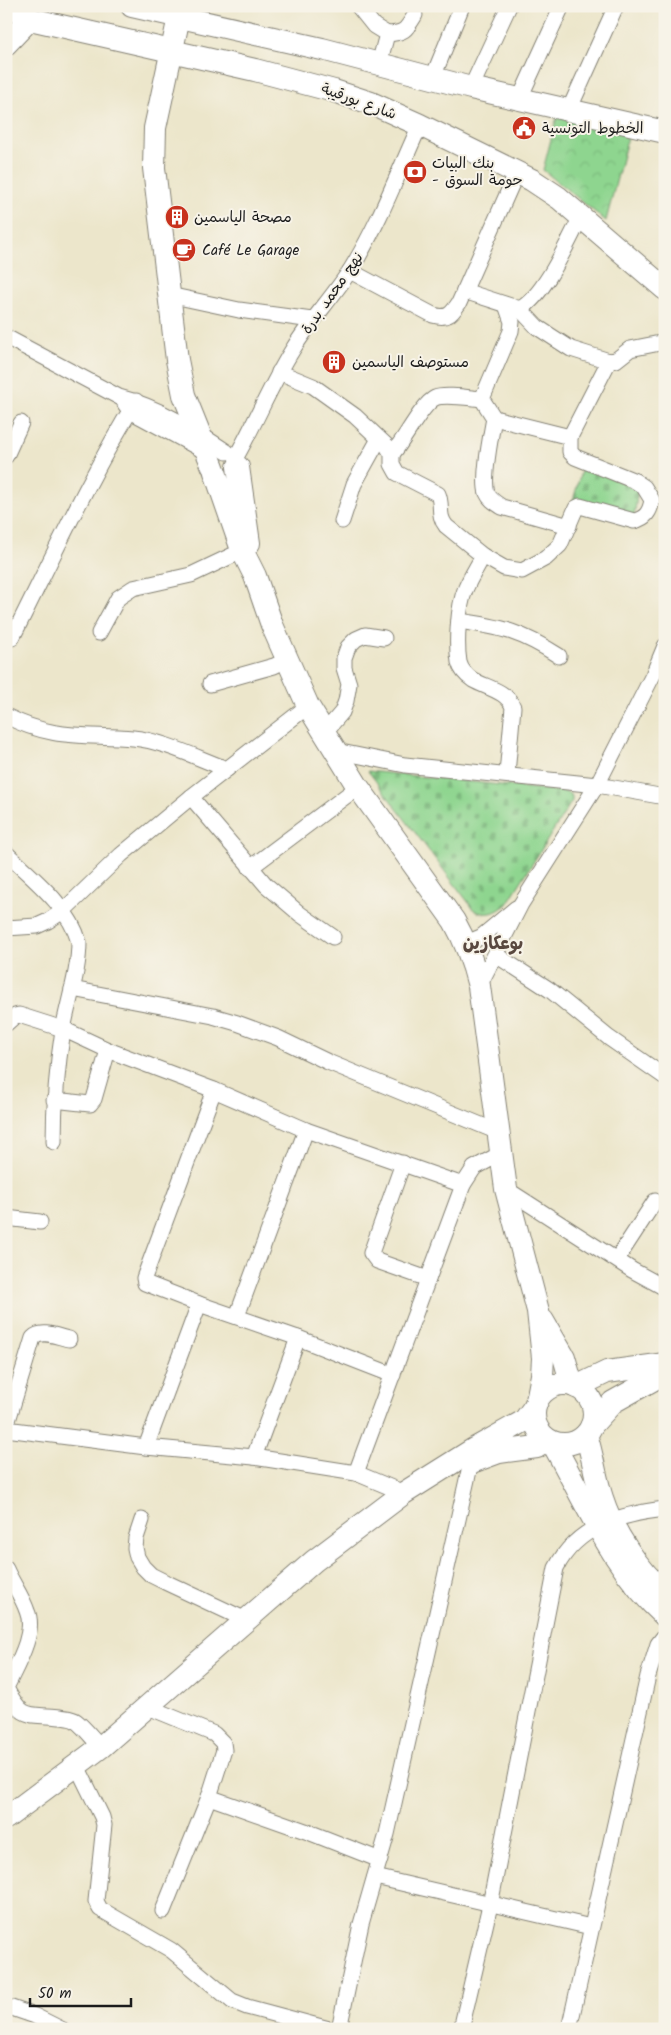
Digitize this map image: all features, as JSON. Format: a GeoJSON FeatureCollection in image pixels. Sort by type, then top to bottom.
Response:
{"type":"FeatureCollection","features":[{"type":"Feature","properties":{"kind":"main road"},"geometry":{"type":"LineString","coordinates":[[6,15],[10,6]]}},
{"type":"Feature","properties":{"kind":"main road","name":"شارع بورقيبة"},"geometry":{"type":"LineString","coordinates":[[10,6],[30,19],[255,70],[334,91],[371,103],[420,124],[518,172],[559,198],[665,289]]}},
{"type":"Feature","properties":{"kind":"main road"},"geometry":{"type":"LineString","coordinates":[[141,7],[433,77],[471,88],[665,132]]}},
{"type":"Feature","properties":{"kind":"main road"},"geometry":{"type":"LineString","coordinates":[[179,17],[155,128],[154,153],[158,205],[177,360],[184,395],[219,457],[255,576],[287,660],[308,706],[358,787],[422,873],[454,921],[466,943],[479,986],[506,1189],[538,1311],[543,1358],[542,1375],[534,1415],[536,1424],[549,1440],[604,1524],[636,1586],[665,1616]]}},
{"type":"Feature","properties":{"kind":"main road"},"geometry":{"type":"LineString","coordinates":[[6,44],[30,19]]}},
{"type":"Feature","properties":{"kind":"main road"},"geometry":{"type":"LineString","coordinates":[[538,1311],[564,1357],[574,1386]]}},
{"type":"Feature","properties":{"kind":"main road"},"geometry":{"type":"LineString","coordinates":[[574,1386],[607,1372],[665,1364]]}},
{"type":"Feature","properties":{"kind":"main road"},"geometry":{"type":"LineString","coordinates":[[473,1455],[537,1447],[549,1440],[564,1445],[576,1442],[613,1402],[665,1373]]}},
{"type":"Feature","properties":{"kind":"main road"},"geometry":{"type":"LineString","coordinates":[[6,1818],[101,1747],[314,1561],[404,1493],[442,1469],[473,1455],[524,1421],[543,1393],[552,1387],[561,1384],[574,1386],[590,1398],[593,1407],[589,1430],[602,1499],[604,1524],[654,1584],[665,1594]]}},
{"type":"Feature","properties":{"kind":"street"},"geometry":{"type":"LineString","coordinates":[[358,6],[374,26],[387,34],[398,34],[405,30],[415,15]]}},
{"type":"Feature","properties":{"kind":"street"},"geometry":{"type":"LineString","coordinates":[[433,77],[462,6]]}},
{"type":"Feature","properties":{"kind":"street"},"geometry":{"type":"LineString","coordinates":[[471,88],[509,6]]}},
{"type":"Feature","properties":{"kind":"street"},"geometry":{"type":"LineString","coordinates":[[520,98],[562,6]]}},
{"type":"Feature","properties":{"kind":"street"},"geometry":{"type":"LineString","coordinates":[[569,110],[616,6]]}},
{"type":"Feature","properties":{"kind":"street"},"geometry":{"type":"LineString","coordinates":[[379,64],[387,34]]}},
{"type":"Feature","properties":{"kind":"street","name":"نهج محمد بدرة"},"geometry":{"type":"LineString","coordinates":[[219,457],[279,372],[312,320],[350,271],[373,228],[420,124]]}},
{"type":"Feature","properties":{"kind":"street"},"geometry":{"type":"LineString","coordinates":[[350,271],[433,315],[442,317],[452,314],[518,172]]}},
{"type":"Feature","properties":{"kind":"street"},"geometry":{"type":"LineString","coordinates":[[513,307],[529,304],[538,293],[581,217]]}},
{"type":"Feature","properties":{"kind":"street"},"geometry":{"type":"LineString","coordinates":[[464,291],[513,307],[537,327],[571,349],[609,362],[616,360],[630,350],[665,342]]}},
{"type":"Feature","properties":{"kind":"street"},"geometry":{"type":"LineString","coordinates":[[169,295],[238,310],[312,320]]}},
{"type":"Feature","properties":{"kind":"street"},"geometry":{"type":"LineString","coordinates":[[482,399],[512,331],[513,307]]}},
{"type":"Feature","properties":{"kind":"street"},"geometry":{"type":"LineString","coordinates":[[6,337],[120,397],[219,457]]}},
{"type":"Feature","properties":{"kind":"street"},"geometry":{"type":"LineString","coordinates":[[482,399],[440,397],[433,399],[392,454],[392,464],[397,473],[438,494],[441,520],[446,526],[483,556],[504,568],[522,571],[535,566],[560,545],[576,508],[580,506],[634,521],[643,519],[658,511],[649,493],[635,481],[575,457],[570,452],[570,437],[609,362]]}},
{"type":"Feature","properties":{"kind":"street"},"geometry":{"type":"LineString","coordinates":[[279,372],[312,386],[356,416],[392,454]]}},
{"type":"Feature","properties":{"kind":"street"},"geometry":{"type":"LineString","coordinates":[[482,399],[494,418],[486,478],[487,493],[492,501],[502,507],[569,526]]}},
{"type":"Feature","properties":{"kind":"street"},"geometry":{"type":"LineString","coordinates":[[12,638],[82,498],[133,406]]}},
{"type":"Feature","properties":{"kind":"street"},"geometry":{"type":"LineString","coordinates":[[494,418],[570,437]]}},
{"type":"Feature","properties":{"kind":"street"},"geometry":{"type":"LineString","coordinates":[[6,456],[22,423]]}},
{"type":"Feature","properties":{"kind":"street"},"geometry":{"type":"LineString","coordinates":[[342,521],[354,484],[379,440]]}},
{"type":"Feature","properties":{"kind":"street"},"geometry":{"type":"LineString","coordinates":[[100,633],[122,593],[133,588],[191,575],[246,548]]}},
{"type":"Feature","properties":{"kind":"street"},"geometry":{"type":"LineString","coordinates":[[483,556],[465,590],[459,621],[460,663],[464,672],[473,680],[504,695],[513,707],[507,774]]}},
{"type":"Feature","properties":{"kind":"street"},"geometry":{"type":"LineString","coordinates":[[459,621],[501,627],[519,634],[559,656]]}},
{"type":"Feature","properties":{"kind":"street"},"geometry":{"type":"LineString","coordinates":[[384,638],[364,635],[356,639],[348,647],[344,658],[344,668],[349,684],[346,701],[330,742],[405,765],[507,774],[597,785],[665,797]]}},
{"type":"Feature","properties":{"kind":"street"},"geometry":{"type":"LineString","coordinates":[[479,986],[521,904],[597,785],[665,646]]}},
{"type":"Feature","properties":{"kind":"street"},"geometry":{"type":"LineString","coordinates":[[210,684],[274,666],[287,660]]}},
{"type":"Feature","properties":{"kind":"street"},"geometry":{"type":"LineString","coordinates":[[6,928],[37,926],[63,911],[120,855],[191,796],[308,706]]}},
{"type":"Feature","properties":{"kind":"street"},"geometry":{"type":"LineString","coordinates":[[6,716],[44,732],[70,736],[133,738],[155,742],[226,769]]}},
{"type":"Feature","properties":{"kind":"street"},"geometry":{"type":"LineString","coordinates":[[250,868],[358,787]]}},
{"type":"Feature","properties":{"kind":"street"},"geometry":{"type":"LineString","coordinates":[[191,796],[266,885],[333,937]]}},
{"type":"Feature","properties":{"kind":"street"},"geometry":{"type":"LineString","coordinates":[[6,853],[63,911],[79,942],[72,989],[63,1029],[54,1100],[54,1142]]}},
{"type":"Feature","properties":{"kind":"street"},"geometry":{"type":"LineString","coordinates":[[466,943],[481,936],[521,904]]}},
{"type":"Feature","properties":{"kind":"street"},"geometry":{"type":"LineString","coordinates":[[496,955],[550,990],[609,1038],[665,1077]]}},
{"type":"Feature","properties":{"kind":"street"},"geometry":{"type":"LineString","coordinates":[[72,989],[213,1016],[237,1023],[278,1038],[499,1143],[474,1168],[463,1185],[356,1473]]}},
{"type":"Feature","properties":{"kind":"street"},"geometry":{"type":"LineString","coordinates":[[6,1024],[19,1015],[63,1029],[108,1050],[214,1090],[306,1130],[463,1185]]}},
{"type":"Feature","properties":{"kind":"street"},"geometry":{"type":"LineString","coordinates":[[54,1100],[90,1104],[94,1099],[108,1050]]}},
{"type":"Feature","properties":{"kind":"street"},"geometry":{"type":"LineString","coordinates":[[214,1090],[144,1278],[145,1283],[148,1286],[298,1338],[393,1375]]}},
{"type":"Feature","properties":{"kind":"street"},"geometry":{"type":"LineString","coordinates":[[237,1316],[306,1130]]}},
{"type":"Feature","properties":{"kind":"street"},"geometry":{"type":"LineString","coordinates":[[403,1163],[371,1253],[377,1261],[428,1279]]}},
{"type":"Feature","properties":{"kind":"street"},"geometry":{"type":"LineString","coordinates":[[506,1189],[665,1288]]}},
{"type":"Feature","properties":{"kind":"street"},"geometry":{"type":"LineString","coordinates":[[617,1259],[655,1201]]}},
{"type":"Feature","properties":{"kind":"street"},"geometry":{"type":"LineString","coordinates":[[6,1218],[40,1222]]}},
{"type":"Feature","properties":{"kind":"street"},"geometry":{"type":"LineString","coordinates":[[146,1447],[198,1304]]}},
{"type":"Feature","properties":{"kind":"street"},"geometry":{"type":"LineString","coordinates":[[69,1339],[42,1333],[37,1334],[33,1338],[6,1428],[146,1447],[254,1457],[356,1473],[404,1493]]}},
{"type":"Feature","properties":{"kind":"street"},"geometry":{"type":"LineString","coordinates":[[254,1457],[298,1338]]}},
{"type":"Feature","properties":{"kind":"street"},"geometry":{"type":"LineString","coordinates":[[339,2029],[361,1924],[380,1860],[473,1455]]}},
{"type":"Feature","properties":{"kind":"street"},"geometry":{"type":"LineString","coordinates":[[461,2029],[490,1904],[556,1568],[562,1554],[571,1545],[604,1524],[665,1509]]}},
{"type":"Feature","properties":{"kind":"street"},"geometry":{"type":"LineString","coordinates":[[142,1520],[135,1548],[137,1557],[151,1575],[246,1620]]}},
{"type":"Feature","properties":{"kind":"street"},"geometry":{"type":"LineString","coordinates":[[6,1569],[28,1612],[30,1622],[25,1648],[6,1688],[18,1708],[29,1715],[73,1720],[101,1747]]}},
{"type":"Feature","properties":{"kind":"street"},"geometry":{"type":"LineString","coordinates":[[569,2029],[648,1676],[658,1644],[665,1635]]}},
{"type":"Feature","properties":{"kind":"street"},"geometry":{"type":"LineString","coordinates":[[148,1707],[214,1734],[223,1743],[224,1750],[209,1797],[163,1911]]}},
{"type":"Feature","properties":{"kind":"street"},"geometry":{"type":"LineString","coordinates":[[77,1766],[104,1824],[96,1901],[100,1910],[171,1950],[232,2001],[247,2007],[329,2029]]}},
{"type":"Feature","properties":{"kind":"street"},"geometry":{"type":"LineString","coordinates":[[209,1797],[380,1860]]}},
{"type":"Feature","properties":{"kind":"street"},"geometry":{"type":"LineString","coordinates":[[375,1877],[591,1927]]}},
{"type":"Feature","properties":{"kind":"street"},"geometry":{"type":"LineString","coordinates":[[6,2006],[35,2016],[61,2029]]}},
{"type":"Feature","properties":{"kind":"green space"},"geometry":{"type":"Polygon","coordinates":[[[557,116],[629,132],[606,221],[543,170],[557,116]]]}},
{"type":"Feature","properties":{"kind":"green space"},"geometry":{"type":"Polygon","coordinates":[[[583,464],[638,490],[634,517],[573,501],[583,464]]]}},
{"type":"Feature","properties":{"kind":"green space"},"geometry":{"type":"Polygon","coordinates":[[[368,771],[567,792],[572,796],[572,801],[507,904],[499,910],[484,913],[475,911],[368,771]]]}},
{"type":"Feature","properties":{"kind":"place","name":"الخطوط التونسية"},"geometry":{"type":"Point","coordinates":[524,128]}},
{"type":"Feature","properties":{"kind":"place","name":"بنك البيات - حومة السوق"},"geometry":{"type":"Point","coordinates":[415,172]}},
{"type":"Feature","properties":{"kind":"place","name":"مصحة الياسمين"},"geometry":{"type":"Point","coordinates":[177,217]}},
{"type":"Feature","properties":{"kind":"place","name":"Café Le Garage"},"geometry":{"type":"Point","coordinates":[184,250]}},
{"type":"Feature","properties":{"kind":"place","name":"مستوصف الياسمين"},"geometry":{"type":"Point","coordinates":[334,362]}},
{"type":"Feature","properties":{"kind":"district","name":"بوعكازين"},"geometry":{"type":"Point","coordinates":[493,943]}}]}
